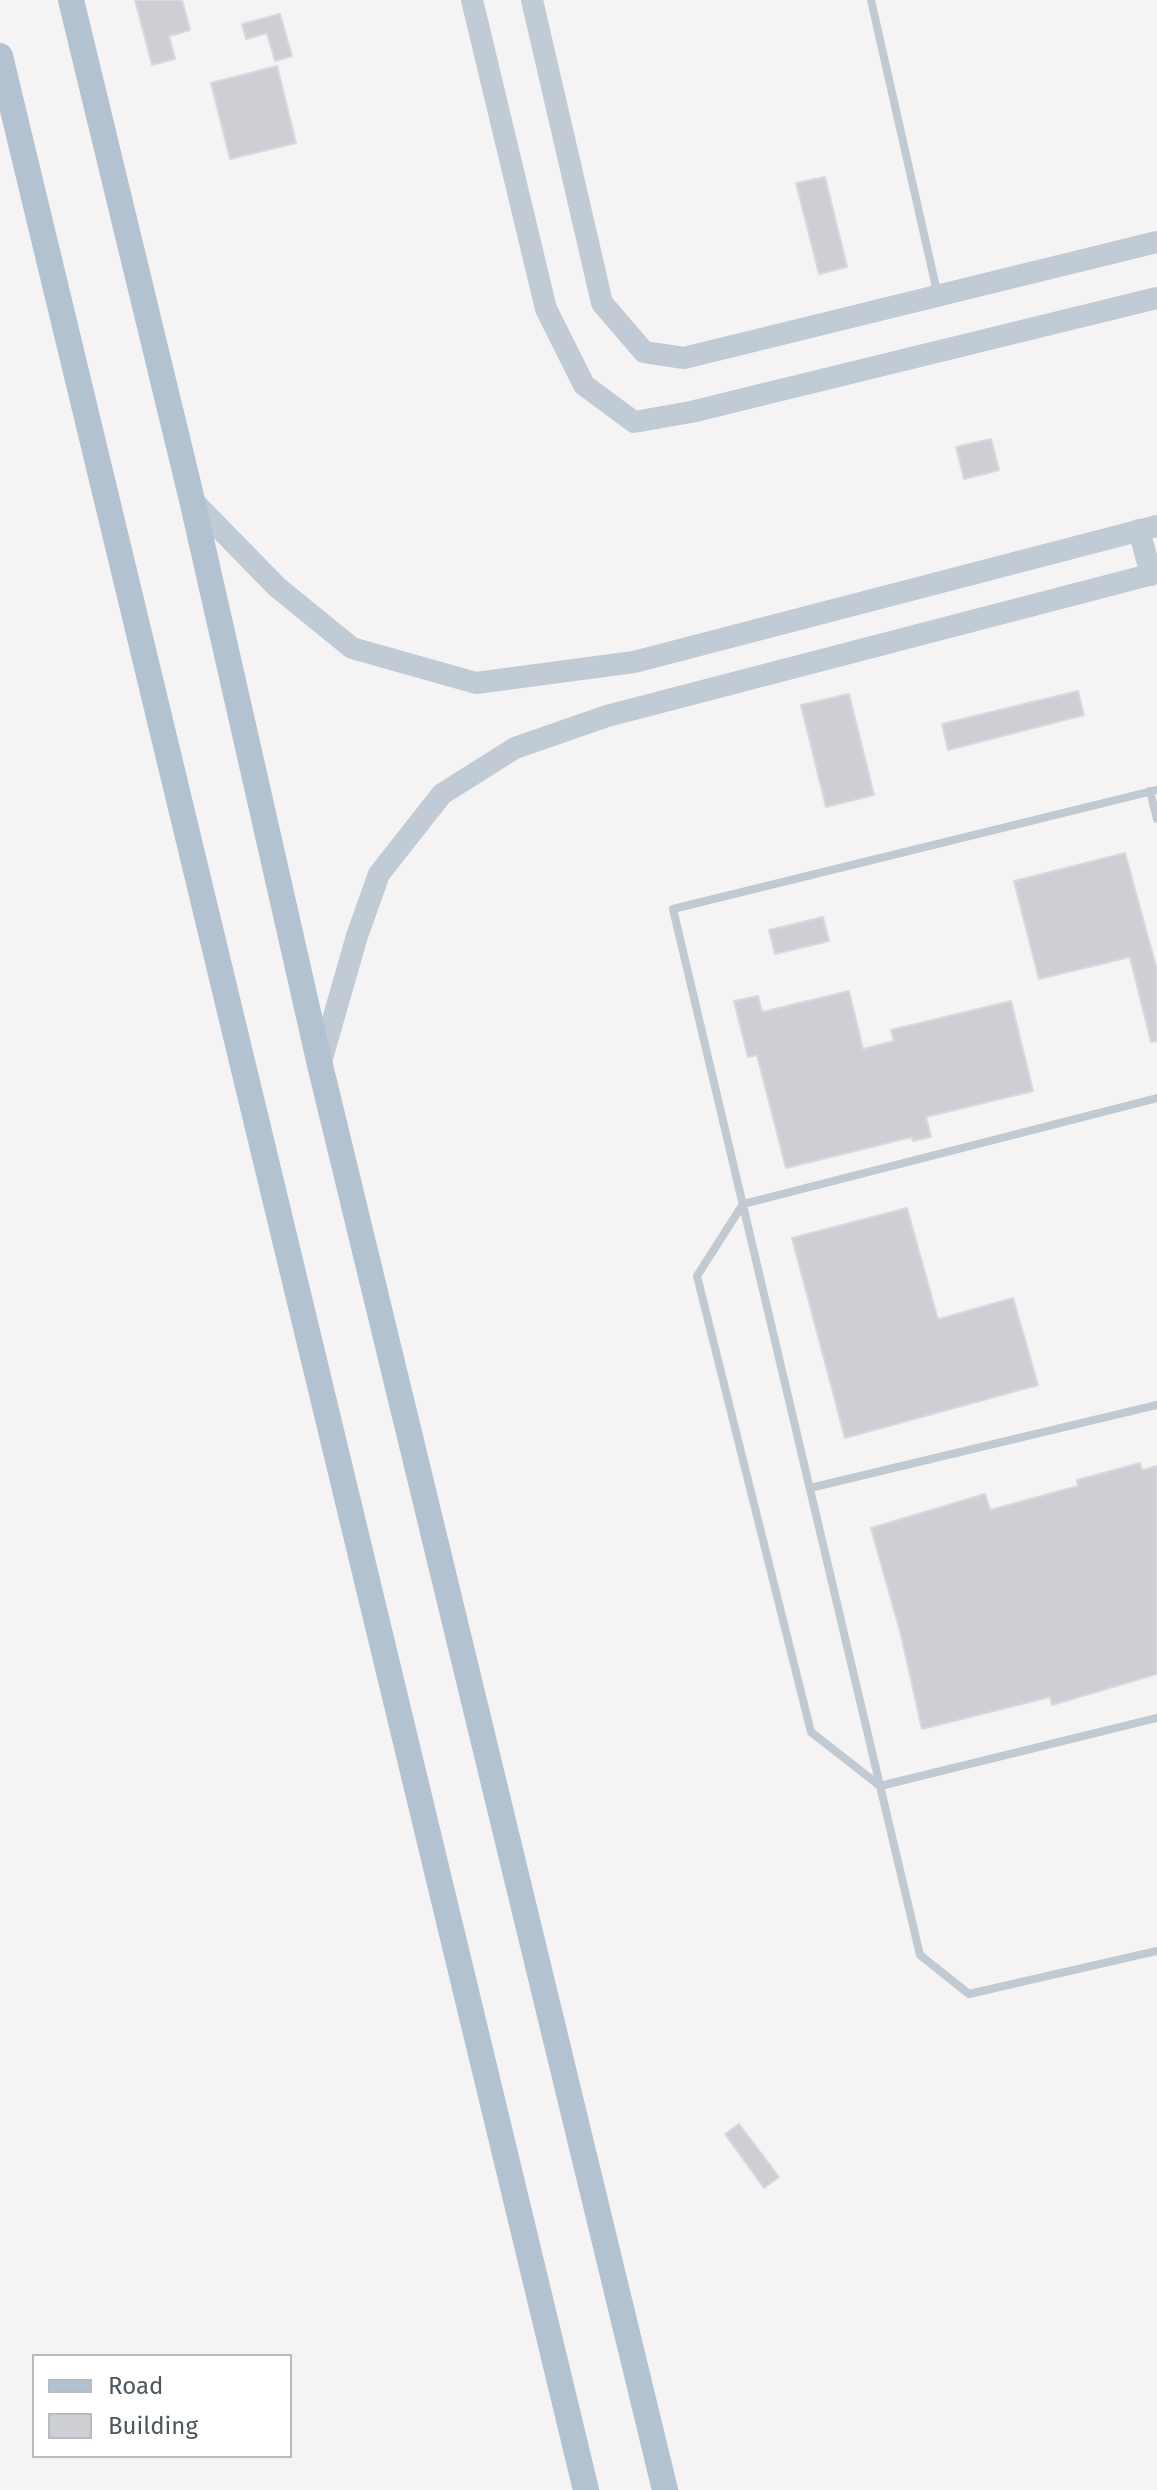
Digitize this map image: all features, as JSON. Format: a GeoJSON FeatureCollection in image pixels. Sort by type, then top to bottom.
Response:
{"type":"FeatureCollection","features":[{"type":"Feature","properties":{"kind":"main road"},"geometry":{"type":"LineString","coordinates":[[71,0],[192,500],[320,1065],[665,2490]]}},
{"type":"Feature","properties":{"kind":"main road"},"geometry":{"type":"LineString","coordinates":[[472,0],[546,309],[584,385],[634,422],[691,412],[1157,298]]}},
{"type":"Feature","properties":{"kind":"main road"},"geometry":{"type":"LineString","coordinates":[[532,0],[602,303],[644,352],[684,358],[1157,242]]}},
{"type":"Feature","properties":{"kind":"main road"},"geometry":{"type":"LineString","coordinates":[[0,56],[586,2490]]}},
{"type":"Feature","properties":{"kind":"main road"},"geometry":{"type":"LineString","coordinates":[[192,500],[277,587],[352,648],[476,683],[634,662],[1148,528],[1154,574],[607,716],[515,748],[442,794],[379,874],[357,936],[320,1065]]}},
{"type":"Feature","properties":{"kind":"lane"},"geometry":{"type":"LineString","coordinates":[[871,0],[938,296]]}},
{"type":"Feature","properties":{"kind":"lane"},"geometry":{"type":"LineString","coordinates":[[1157,819],[1154,791],[673,909],[920,1955],[969,1994],[1157,1951]]}},
{"type":"Feature","properties":{"kind":"lane"},"geometry":{"type":"LineString","coordinates":[[880,1786],[811,1732],[697,1276],[743,1204],[1157,1098]]}},
{"type":"Feature","properties":{"kind":"lane"},"geometry":{"type":"LineString","coordinates":[[810,1488],[1157,1405]]}},
{"type":"Feature","properties":{"kind":"lane"},"geometry":{"type":"LineString","coordinates":[[880,1786],[1157,1718]]}},
{"type":"Feature","properties":{"kind":"building"},"geometry":{"type":"Polygon","coordinates":[[[135,0],[182,0],[190,30],[169,36],[175,59],[152,65],[135,0]]]}},
{"type":"Feature","properties":{"kind":"building"},"geometry":{"type":"Polygon","coordinates":[[[280,14],[292,56],[275,61],[267,33],[246,39],[242,24],[280,14]]]}},
{"type":"Feature","properties":{"kind":"building"},"geometry":{"type":"Polygon","coordinates":[[[277,66],[296,143],[230,159],[211,83],[277,66]]]}},
{"type":"Feature","properties":{"kind":"building"},"geometry":{"type":"Polygon","coordinates":[[[825,177],[847,267],[819,274],[796,183],[825,177]]]}},
{"type":"Feature","properties":{"kind":"building"},"geometry":{"type":"Polygon","coordinates":[[[991,439],[999,470],[964,479],[956,447],[991,439]]]}},
{"type":"Feature","properties":{"kind":"building"},"geometry":{"type":"Polygon","coordinates":[[[1078,691],[1084,715],[948,750],[942,724],[1078,691]]]}},
{"type":"Feature","properties":{"kind":"building"},"geometry":{"type":"Polygon","coordinates":[[[849,694],[874,795],[826,807],[801,705],[849,694]]]}},
{"type":"Feature","properties":{"kind":"building"},"geometry":{"type":"Polygon","coordinates":[[[1125,853],[1157,970],[1157,1041],[1151,1042],[1130,957],[1039,979],[1014,881],[1125,853]]]}},
{"type":"Feature","properties":{"kind":"building"},"geometry":{"type":"Polygon","coordinates":[[[823,917],[829,941],[775,954],[769,930],[823,917]]]}},
{"type":"Feature","properties":{"kind":"building"},"geometry":{"type":"Polygon","coordinates":[[[849,991],[863,1049],[894,1041],[891,1030],[1011,1001],[1033,1091],[926,1117],[931,1137],[913,1141],[912,1137],[786,1168],[757,1055],[748,1057],[734,1001],[758,996],[762,1012],[849,991]]]}},
{"type":"Feature","properties":{"kind":"building"},"geometry":{"type":"Polygon","coordinates":[[[907,1208],[939,1319],[1013,1298],[1038,1385],[845,1438],[792,1238],[907,1208]]]}},
{"type":"Feature","properties":{"kind":"building"},"geometry":{"type":"Polygon","coordinates":[[[1140,1463],[1142,1470],[1157,1466],[1157,1674],[1052,1705],[1050,1697],[922,1729],[901,1635],[871,1528],[985,1494],[990,1510],[1078,1486],[1077,1480],[1140,1463]]]}},
{"type":"Feature","properties":{"kind":"building"},"geometry":{"type":"Polygon","coordinates":[[[739,2124],[779,2177],[764,2188],[725,2134],[739,2124]]]}}]}
